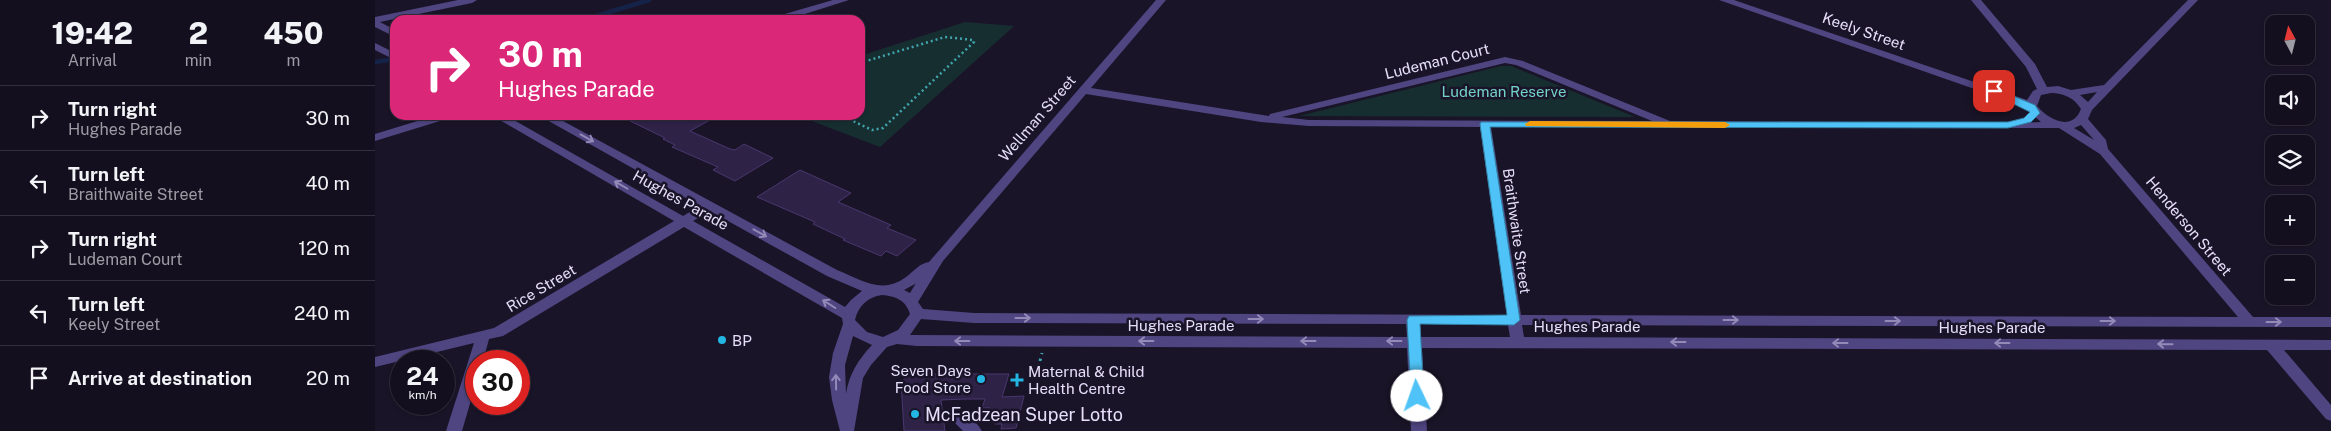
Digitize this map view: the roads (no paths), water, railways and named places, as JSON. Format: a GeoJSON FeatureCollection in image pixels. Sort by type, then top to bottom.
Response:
{"type":"FeatureCollection","features":[{"type":"Feature","properties":{"kind":"street"},"geometry":{"type":"LineString","coordinates":[[407,15],[472,0]]}},
{"type":"Feature","properties":{"kind":"street"},"geometry":{"type":"LineString","coordinates":[[792,15],[844,0]]}},
{"type":"Feature","properties":{"kind":"street","name":"Wellman Street"},"geometry":{"type":"LineString","coordinates":[[892,291],[910,280],[938,258],[1161,0]]}},
{"type":"Feature","properties":{"kind":"street","name":"Keely Street"},"geometry":{"type":"LineString","coordinates":[[1724,0],[1994,91],[2033,110]]}},
{"type":"Feature","properties":{"kind":"street"},"geometry":{"type":"LineString","coordinates":[[1976,0],[2031,66],[2081,100],[2085,114]]}},
{"type":"Feature","properties":{"kind":"street"},"geometry":{"type":"LineString","coordinates":[[2031,66],[2039,93],[2033,110],[2043,119],[2061,125],[2077,123],[2105,92],[2106,88],[2193,0]]}},
{"type":"Feature","properties":{"kind":"street"},"geometry":{"type":"LineString","coordinates":[[376,23],[390,19]]}},
{"type":"Feature","properties":{"kind":"street"},"geometry":{"type":"LineString","coordinates":[[376,23],[390,31]]}},
{"type":"Feature","properties":{"kind":"street"},"geometry":{"type":"LineString","coordinates":[[375,46],[390,54]]}},
{"type":"Feature","properties":{"kind":"street","name":"Ludeman Court"},"geometry":{"type":"LineString","coordinates":[[1261,118],[1298,112],[1505,60],[1519,63],[1672,125]]}},
{"type":"Feature","properties":{"kind":"street"},"geometry":{"type":"LineString","coordinates":[[2039,93],[2106,88]]}},
{"type":"Feature","properties":{"kind":"street","name":"Ludeman Court"},"geometry":{"type":"LineString","coordinates":[[1082,90],[1309,124],[2061,125]]}},
{"type":"Feature","properties":{"kind":"street","name":"Keely Street"},"geometry":{"type":"LineString","coordinates":[[1994,91],[2039,93]]}},
{"type":"Feature","properties":{"kind":"street","name":"Ludeman Court"},"geometry":{"type":"LineString","coordinates":[[2008,125],[2027,120],[2033,110]]}},
{"type":"Feature","properties":{"kind":"street","name":"Henderson Street"},"geometry":{"type":"LineString","coordinates":[[2085,114],[2104,151]]}},
{"type":"Feature","properties":{"kind":"street"},"geometry":{"type":"LineString","coordinates":[[375,138],[433,120]]}},
{"type":"Feature","properties":{"kind":"street","name":"Hughes Parade"},"geometry":{"type":"LineString","coordinates":[[506,120],[685,221],[849,320]]}},
{"type":"Feature","properties":{"kind":"street","name":"Hughes Parade"},"geometry":{"type":"LineString","coordinates":[[553,120],[832,273],[875,291]]}},
{"type":"Feature","properties":{"kind":"street","name":"Braithwaite Street"},"geometry":{"type":"LineString","coordinates":[[1485,124],[1518,342]]}},
{"type":"Feature","properties":{"kind":"street","name":"Henderson Street"},"geometry":{"type":"LineString","coordinates":[[2061,125],[2104,151],[2250,322]]}},
{"type":"Feature","properties":{"kind":"street","name":"Rice Street"},"geometry":{"type":"LineString","coordinates":[[375,362],[483,337],[512,325],[709,206]]}},
{"type":"Feature","properties":{"kind":"street","name":"Wellman Street"},"geometry":{"type":"LineString","coordinates":[[914,308],[938,258]]}},
{"type":"Feature","properties":{"kind":"street"},"geometry":{"type":"LineString","coordinates":[[875,291],[892,291],[914,308],[913,323],[866,361],[856,378],[847,430],[836,390],[839,350],[854,304],[875,291]]}},
{"type":"Feature","properties":{"kind":"street","name":"Hughes Parade"},"geometry":{"type":"LineString","coordinates":[[914,308],[974,318],[2331,322]]}},
{"type":"Feature","properties":{"kind":"street"},"geometry":{"type":"LineString","coordinates":[[849,320],[858,334],[867,339],[890,340]]}},
{"type":"Feature","properties":{"kind":"street"},"geometry":{"type":"LineString","coordinates":[[1413,320],[1419,431]]}},
{"type":"Feature","properties":{"kind":"street"},"geometry":{"type":"LineString","coordinates":[[2081,321],[2096,343]]}},
{"type":"Feature","properties":{"kind":"street"},"geometry":{"type":"LineString","coordinates":[[454,431],[483,337]]}},
{"type":"Feature","properties":{"kind":"street","name":"Hughes Parade"},"geometry":{"type":"LineString","coordinates":[[890,340],[2331,345]]}},
{"type":"Feature","properties":{"kind":"street"},"geometry":{"type":"LineString","coordinates":[[2271,345],[2331,415]]}},
{"type":"Feature","properties":{"kind":"street"},"geometry":{"type":"LineString","coordinates":[[956,416],[974,431]]}},
{"type":"Feature","properties":{"kind":"waterway"},"geometry":{"type":"LineString","coordinates":[[600,15],[649,0]]}},
{"type":"Feature","properties":{"kind":"waterway"},"geometry":{"type":"LineString","coordinates":[[375,62],[390,60]]}},
{"type":"Feature","properties":{"kind":"place","name":"BP"},"geometry":{"type":"Point","coordinates":[722,340]}},
{"type":"Feature","properties":{"kind":"place","name":"Seven Days Food Store"},"geometry":{"type":"Point","coordinates":[981,379]}},
{"type":"Feature","properties":{"kind":"place","name":"Maternal & Child Health Centre"},"geometry":{"type":"Point","coordinates":[1017,380]}},
{"type":"Feature","properties":{"kind":"place","name":"McFadzean Super Lotto"},"geometry":{"type":"Point","coordinates":[915,414]}},
{"type":"Feature","properties":{"kind":"park label","name":"Ludeman Reserve"},"geometry":{"type":"Point","coordinates":[1504,91]}}]}
